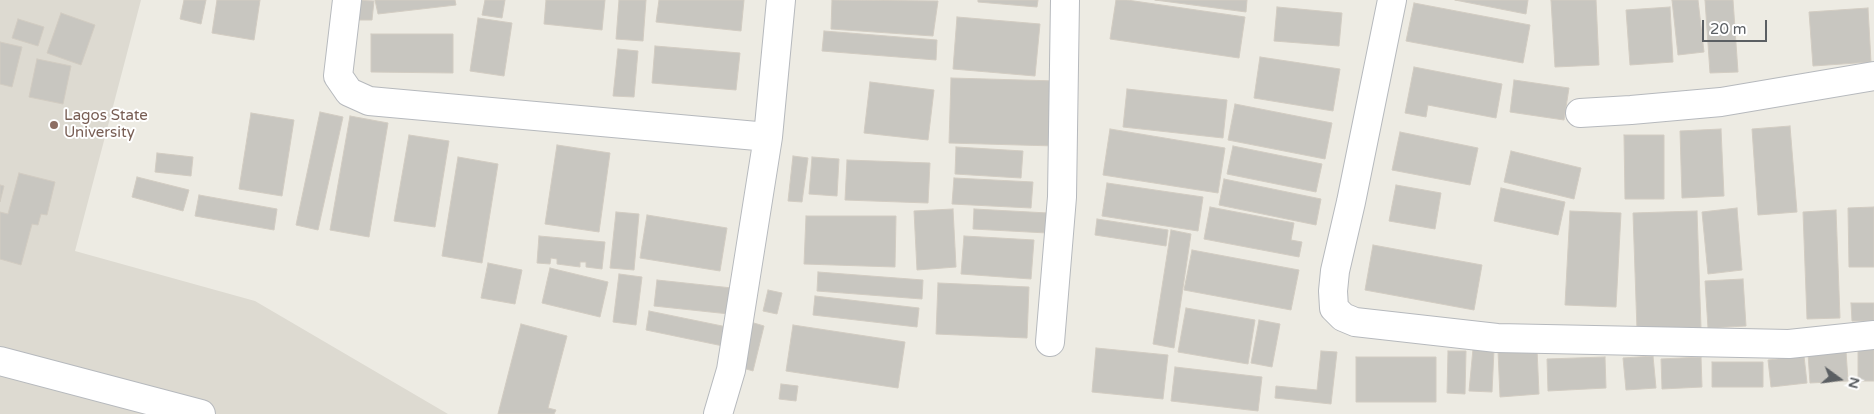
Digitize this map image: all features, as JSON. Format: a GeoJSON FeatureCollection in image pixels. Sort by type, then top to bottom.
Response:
{"type":"FeatureCollection","features":[{"type":"Feature","properties":{"kind":"street"},"geometry":{"type":"LineString","coordinates":[[347,0],[338,76],[349,92],[369,101],[768,137]]}},
{"type":"Feature","properties":{"kind":"street"},"geometry":{"type":"LineString","coordinates":[[718,414],[721,410],[731,370],[768,137],[781,0]]}},
{"type":"Feature","properties":{"kind":"street"},"geometry":{"type":"LineString","coordinates":[[1050,342],[1062,197],[1065,0]]}},
{"type":"Feature","properties":{"kind":"street"},"geometry":{"type":"LineString","coordinates":[[1392,0],[1335,271],[1334,308],[1343,317],[1364,323],[1497,338],[1789,344],[1874,335]]}},
{"type":"Feature","properties":{"kind":"street"},"geometry":{"type":"LineString","coordinates":[[1580,113],[1721,102],[1874,76]]}},
{"type":"Feature","properties":{"kind":"street"},"geometry":{"type":"LineString","coordinates":[[0,361],[201,414]]}},
{"type":"Feature","properties":{"kind":"shaded area","name":"Lagos State University"},"geometry":{"type":"Polygon","coordinates":[[[0,0],[141,0],[75,251],[255,301],[448,414],[0,414],[0,0]]]}},
{"type":"Feature","properties":{"kind":"building"},"geometry":{"type":"Polygon","coordinates":[[[184,0],[206,0],[201,24],[180,19],[184,0]]]}},
{"type":"Feature","properties":{"kind":"building"},"geometry":{"type":"Polygon","coordinates":[[[217,0],[260,0],[254,40],[212,33],[217,0]]]}},
{"type":"Feature","properties":{"kind":"building"},"geometry":{"type":"Polygon","coordinates":[[[352,0],[374,1],[372,20],[348,20],[352,0]]]}},
{"type":"Feature","properties":{"kind":"building"},"geometry":{"type":"Polygon","coordinates":[[[375,0],[455,0],[456,5],[378,14],[375,0]]]}},
{"type":"Feature","properties":{"kind":"building"},"geometry":{"type":"Polygon","coordinates":[[[485,0],[505,0],[502,18],[482,15],[485,0]]]}},
{"type":"Feature","properties":{"kind":"building"},"geometry":{"type":"Polygon","coordinates":[[[546,0],[605,0],[602,30],[544,24],[546,0]]]}},
{"type":"Feature","properties":{"kind":"building"},"geometry":{"type":"Polygon","coordinates":[[[619,0],[646,0],[643,41],[616,39],[619,0]]]}},
{"type":"Feature","properties":{"kind":"building"},"geometry":{"type":"Polygon","coordinates":[[[659,0],[744,0],[741,31],[656,22],[659,0]]]}},
{"type":"Feature","properties":{"kind":"building"},"geometry":{"type":"Polygon","coordinates":[[[832,0],[938,1],[933,36],[831,29],[832,0]]]}},
{"type":"Feature","properties":{"kind":"building"},"geometry":{"type":"Polygon","coordinates":[[[978,0],[1038,0],[1037,7],[978,2],[978,0]]]}},
{"type":"Feature","properties":{"kind":"building"},"geometry":{"type":"Polygon","coordinates":[[[1116,0],[1245,17],[1239,58],[1110,39],[1116,0]]]}},
{"type":"Feature","properties":{"kind":"building"},"geometry":{"type":"Polygon","coordinates":[[[1155,0],[1247,0],[1246,12],[1155,0]]]}},
{"type":"Feature","properties":{"kind":"building"},"geometry":{"type":"Polygon","coordinates":[[[1455,0],[1528,0],[1526,14],[1455,0]]]}},
{"type":"Feature","properties":{"kind":"building"},"geometry":{"type":"Polygon","coordinates":[[[1551,0],[1596,0],[1599,65],[1555,67],[1551,0]]]}},
{"type":"Feature","properties":{"kind":"building"},"geometry":{"type":"Polygon","coordinates":[[[1672,0],[1698,0],[1704,52],[1678,55],[1672,0]]]}},
{"type":"Feature","properties":{"kind":"building"},"geometry":{"type":"Polygon","coordinates":[[[1705,0],[1733,0],[1738,72],[1710,73],[1705,0]]]}},
{"type":"Feature","properties":{"kind":"building"},"geometry":{"type":"Polygon","coordinates":[[[1414,3],[1530,25],[1523,63],[1406,41],[1414,3]]]}},
{"type":"Feature","properties":{"kind":"building"},"geometry":{"type":"Polygon","coordinates":[[[1277,7],[1342,13],[1339,46],[1274,41],[1277,7]]]}},
{"type":"Feature","properties":{"kind":"building"},"geometry":{"type":"Polygon","coordinates":[[[1670,7],[1673,62],[1630,65],[1626,10],[1670,7]]]}},
{"type":"Feature","properties":{"kind":"building"},"geometry":{"type":"Polygon","coordinates":[[[1868,8],[1871,62],[1813,66],[1809,12],[1868,8]]]}},
{"type":"Feature","properties":{"kind":"building"},"geometry":{"type":"Polygon","coordinates":[[[61,13],[95,25],[81,65],[47,53],[61,13]]]}},
{"type":"Feature","properties":{"kind":"building"},"geometry":{"type":"Polygon","coordinates":[[[957,17],[1040,24],[1035,76],[953,69],[957,17]]]}},
{"type":"Feature","properties":{"kind":"building"},"geometry":{"type":"Polygon","coordinates":[[[478,18],[512,23],[504,76],[470,71],[478,18]]]}},
{"type":"Feature","properties":{"kind":"building"},"geometry":{"type":"Polygon","coordinates":[[[18,19],[44,27],[38,46],[12,38],[18,19]]]}},
{"type":"Feature","properties":{"kind":"building"},"geometry":{"type":"Polygon","coordinates":[[[824,31],[937,40],[936,60],[822,51],[824,31]]]}},
{"type":"Feature","properties":{"kind":"building"},"geometry":{"type":"Polygon","coordinates":[[[371,34],[453,34],[453,73],[371,72],[371,34]]]}},
{"type":"Feature","properties":{"kind":"building"},"geometry":{"type":"Polygon","coordinates":[[[0,42],[22,47],[12,87],[0,84],[0,42]]]}},
{"type":"Feature","properties":{"kind":"building"},"geometry":{"type":"Polygon","coordinates":[[[655,46],[740,53],[736,90],[652,83],[655,46]]]}},
{"type":"Feature","properties":{"kind":"building"},"geometry":{"type":"Polygon","coordinates":[[[618,49],[638,51],[634,97],[613,96],[618,49]]]}},
{"type":"Feature","properties":{"kind":"building"},"geometry":{"type":"Polygon","coordinates":[[[1260,57],[1340,69],[1333,111],[1254,98],[1260,57]]]}},
{"type":"Feature","properties":{"kind":"building"},"geometry":{"type":"Polygon","coordinates":[[[37,59],[71,66],[63,104],[29,97],[37,59]]]}},
{"type":"Feature","properties":{"kind":"building"},"geometry":{"type":"Polygon","coordinates":[[[1414,67],[1502,84],[1496,118],[1428,105],[1426,117],[1405,113],[1414,67]]]}},
{"type":"Feature","properties":{"kind":"building"},"geometry":{"type":"Polygon","coordinates":[[[951,78],[1057,81],[1055,146],[949,143],[951,78]]]}},
{"type":"Feature","properties":{"kind":"building"},"geometry":{"type":"Polygon","coordinates":[[[1514,80],[1569,88],[1564,120],[1510,112],[1514,80]]]}},
{"type":"Feature","properties":{"kind":"building"},"geometry":{"type":"Polygon","coordinates":[[[870,82],[934,90],[928,140],[864,133],[870,82]]]}},
{"type":"Feature","properties":{"kind":"building"},"geometry":{"type":"Polygon","coordinates":[[[1127,89],[1227,100],[1223,138],[1123,127],[1127,89]]]}},
{"type":"Feature","properties":{"kind":"building"},"geometry":{"type":"Polygon","coordinates":[[[1235,104],[1332,123],[1325,159],[1228,140],[1235,104]]]}},
{"type":"Feature","properties":{"kind":"building"},"geometry":{"type":"Polygon","coordinates":[[[320,112],[343,117],[318,230],[296,225],[320,112]]]}},
{"type":"Feature","properties":{"kind":"building"},"geometry":{"type":"Polygon","coordinates":[[[251,113],[294,120],[282,196],[239,189],[251,113]]]}},
{"type":"Feature","properties":{"kind":"building"},"geometry":{"type":"Polygon","coordinates":[[[350,116],[388,123],[369,237],[330,230],[350,116]]]}},
{"type":"Feature","properties":{"kind":"building"},"geometry":{"type":"Polygon","coordinates":[[[1790,126],[1797,212],[1758,215],[1752,129],[1790,126]]]}},
{"type":"Feature","properties":{"kind":"building"},"geometry":{"type":"Polygon","coordinates":[[[1110,129],[1225,148],[1218,193],[1103,175],[1110,129]]]}},
{"type":"Feature","properties":{"kind":"building"},"geometry":{"type":"Polygon","coordinates":[[[1721,129],[1724,196],[1682,198],[1680,131],[1721,129]]]}},
{"type":"Feature","properties":{"kind":"building"},"geometry":{"type":"Polygon","coordinates":[[[1400,132],[1478,148],[1470,185],[1392,170],[1400,132]]]}},
{"type":"Feature","properties":{"kind":"building"},"geometry":{"type":"Polygon","coordinates":[[[409,135],[449,141],[435,227],[394,221],[409,135]]]}},
{"type":"Feature","properties":{"kind":"building"},"geometry":{"type":"Polygon","coordinates":[[[1624,135],[1664,135],[1664,199],[1625,199],[1624,135]]]}},
{"type":"Feature","properties":{"kind":"building"},"geometry":{"type":"Polygon","coordinates":[[[557,145],[610,153],[599,232],[545,224],[557,145]]]}},
{"type":"Feature","properties":{"kind":"building"},"geometry":{"type":"Polygon","coordinates":[[[1233,146],[1322,164],[1316,192],[1227,174],[1233,146]]]}},
{"type":"Feature","properties":{"kind":"building"},"geometry":{"type":"Polygon","coordinates":[[[956,147],[1023,151],[1021,178],[955,174],[956,147]]]}},
{"type":"Feature","properties":{"kind":"building"},"geometry":{"type":"Polygon","coordinates":[[[1511,151],[1581,168],[1574,199],[1504,182],[1511,151]]]}},
{"type":"Feature","properties":{"kind":"building"},"geometry":{"type":"Polygon","coordinates":[[[157,153],[193,157],[191,176],[155,172],[157,153]]]}},
{"type":"Feature","properties":{"kind":"building"},"geometry":{"type":"Polygon","coordinates":[[[793,156],[808,158],[802,202],[788,201],[793,156]]]}},
{"type":"Feature","properties":{"kind":"building"},"geometry":{"type":"Polygon","coordinates":[[[458,157],[498,164],[482,263],[442,256],[458,157]]]}},
{"type":"Feature","properties":{"kind":"building"},"geometry":{"type":"Polygon","coordinates":[[[812,157],[839,159],[837,196],[809,194],[812,157]]]}},
{"type":"Feature","properties":{"kind":"building"},"geometry":{"type":"Polygon","coordinates":[[[847,160],[930,163],[928,203],[845,200],[847,160]]]}},
{"type":"Feature","properties":{"kind":"building"},"geometry":{"type":"Polygon","coordinates":[[[19,173],[55,182],[47,215],[41,214],[38,225],[32,224],[21,265],[0,259],[0,212],[8,214],[19,173]]]}},
{"type":"Feature","properties":{"kind":"building"},"geometry":{"type":"Polygon","coordinates":[[[137,177],[189,190],[183,211],[132,197],[137,177]]]}},
{"type":"Feature","properties":{"kind":"building"},"geometry":{"type":"Polygon","coordinates":[[[954,178],[1033,182],[1031,208],[952,204],[954,178]]]}},
{"type":"Feature","properties":{"kind":"building"},"geometry":{"type":"Polygon","coordinates":[[[1224,179],[1321,199],[1316,225],[1219,205],[1224,179]]]}},
{"type":"Feature","properties":{"kind":"building"},"geometry":{"type":"Polygon","coordinates":[[[1107,183],[1203,197],[1198,231],[1102,216],[1107,183]]]}},
{"type":"Feature","properties":{"kind":"building"},"geometry":{"type":"Polygon","coordinates":[[[0,185],[4,186],[0,202],[0,185]]]}},
{"type":"Feature","properties":{"kind":"building"},"geometry":{"type":"Polygon","coordinates":[[[1396,185],[1441,193],[1435,229],[1389,221],[1396,185]]]}},
{"type":"Feature","properties":{"kind":"building"},"geometry":{"type":"Polygon","coordinates":[[[1501,188],[1565,202],[1558,235],[1494,221],[1501,188]]]}},
{"type":"Feature","properties":{"kind":"building"},"geometry":{"type":"Polygon","coordinates":[[[199,195],[277,209],[274,230],[195,216],[199,195]]]}},
{"type":"Feature","properties":{"kind":"building"},"geometry":{"type":"Polygon","coordinates":[[[1210,207],[1294,223],[1291,240],[1302,242],[1299,257],[1204,239],[1210,207]]]}},
{"type":"Feature","properties":{"kind":"building"},"geometry":{"type":"Polygon","coordinates":[[[1874,207],[1874,267],[1849,267],[1848,208],[1874,207]]]}},
{"type":"Feature","properties":{"kind":"building"},"geometry":{"type":"Polygon","coordinates":[[[1737,208],[1742,270],[1708,274],[1702,212],[1737,208]]]}},
{"type":"Feature","properties":{"kind":"building"},"geometry":{"type":"Polygon","coordinates":[[[953,209],[956,267],[917,270],[914,211],[953,209]]]}},
{"type":"Feature","properties":{"kind":"building"},"geometry":{"type":"Polygon","coordinates":[[[974,209],[1048,213],[1047,233],[973,229],[974,209]]]}},
{"type":"Feature","properties":{"kind":"building"},"geometry":{"type":"Polygon","coordinates":[[[1836,210],[1840,318],[1807,319],[1803,212],[1836,210]]]}},
{"type":"Feature","properties":{"kind":"building"},"geometry":{"type":"Polygon","coordinates":[[[1570,211],[1621,213],[1616,307],[1565,305],[1570,211]]]}},
{"type":"Feature","properties":{"kind":"building"},"geometry":{"type":"Polygon","coordinates":[[[1697,211],[1701,328],[1637,330],[1633,213],[1697,211]]]}},
{"type":"Feature","properties":{"kind":"building"},"geometry":{"type":"Polygon","coordinates":[[[616,212],[639,214],[634,270],[610,268],[616,212]]]}},
{"type":"Feature","properties":{"kind":"building"},"geometry":{"type":"Polygon","coordinates":[[[647,215],[727,228],[720,271],[640,258],[647,215]]]}},
{"type":"Feature","properties":{"kind":"building"},"geometry":{"type":"Polygon","coordinates":[[[806,216],[896,216],[895,267],[804,264],[806,216]]]}},
{"type":"Feature","properties":{"kind":"building"},"geometry":{"type":"Polygon","coordinates":[[[1097,219],[1168,230],[1166,246],[1095,235],[1097,219]]]}},
{"type":"Feature","properties":{"kind":"building"},"geometry":{"type":"Polygon","coordinates":[[[1171,230],[1191,234],[1174,348],[1153,344],[1171,230]]]}},
{"type":"Feature","properties":{"kind":"building"},"geometry":{"type":"Polygon","coordinates":[[[539,236],[605,242],[602,269],[586,267],[586,262],[580,262],[580,267],[557,264],[557,259],[551,258],[550,264],[537,263],[539,236]]]}},
{"type":"Feature","properties":{"kind":"building"},"geometry":{"type":"Polygon","coordinates":[[[964,236],[1034,240],[1031,279],[961,274],[964,236]]]}},
{"type":"Feature","properties":{"kind":"building"},"geometry":{"type":"Polygon","coordinates":[[[1373,245],[1482,265],[1474,310],[1365,290],[1373,245]]]}},
{"type":"Feature","properties":{"kind":"building"},"geometry":{"type":"Polygon","coordinates":[[[1192,250],[1299,270],[1291,310],[1184,290],[1192,250]]]}},
{"type":"Feature","properties":{"kind":"building"},"geometry":{"type":"Polygon","coordinates":[[[488,263],[522,270],[515,304],[481,298],[488,263]]]}},
{"type":"Feature","properties":{"kind":"building"},"geometry":{"type":"Polygon","coordinates":[[[550,268],[608,282],[600,317],[542,303],[550,268]]]}},
{"type":"Feature","properties":{"kind":"building"},"geometry":{"type":"Polygon","coordinates":[[[818,272],[923,280],[922,299],[817,291],[818,272]]]}},
{"type":"Feature","properties":{"kind":"building"},"geometry":{"type":"Polygon","coordinates":[[[619,274],[642,277],[636,325],[613,322],[619,274]]]}},
{"type":"Feature","properties":{"kind":"building"},"geometry":{"type":"Polygon","coordinates":[[[1743,279],[1746,326],[1708,328],[1705,281],[1743,279]]]}},
{"type":"Feature","properties":{"kind":"building"},"geometry":{"type":"Polygon","coordinates":[[[657,280],[732,288],[729,314],[654,306],[657,280]]]}},
{"type":"Feature","properties":{"kind":"building"},"geometry":{"type":"Polygon","coordinates":[[[938,283],[1029,287],[1027,338],[936,334],[938,283]]]}},
{"type":"Feature","properties":{"kind":"building"},"geometry":{"type":"Polygon","coordinates":[[[768,290],[782,293],[777,314],[763,311],[768,290]]]}},
{"type":"Feature","properties":{"kind":"building"},"geometry":{"type":"Polygon","coordinates":[[[815,296],[919,308],[917,327],[813,315],[815,296]]]}},
{"type":"Feature","properties":{"kind":"building"},"geometry":{"type":"Polygon","coordinates":[[[1851,303],[1874,303],[1874,321],[1852,321],[1851,303]]]}},
{"type":"Feature","properties":{"kind":"building"},"geometry":{"type":"Polygon","coordinates":[[[1186,308],[1255,320],[1248,364],[1178,352],[1186,308]]]}},
{"type":"Feature","properties":{"kind":"building"},"geometry":{"type":"Polygon","coordinates":[[[649,311],[727,327],[723,346],[646,330],[649,311]]]}},
{"type":"Feature","properties":{"kind":"building"},"geometry":{"type":"Polygon","coordinates":[[[1259,320],[1280,324],[1272,367],[1251,363],[1259,320]]]}},
{"type":"Feature","properties":{"kind":"building"},"geometry":{"type":"Polygon","coordinates":[[[747,321],[764,326],[753,371],[736,366],[747,321]]]}},
{"type":"Feature","properties":{"kind":"building"},"geometry":{"type":"Polygon","coordinates":[[[521,324],[567,336],[548,408],[556,410],[554,414],[498,414],[521,324]]]}},
{"type":"Feature","properties":{"kind":"building"},"geometry":{"type":"Polygon","coordinates":[[[793,325],[905,342],[898,388],[786,371],[793,325]]]}},
{"type":"Feature","properties":{"kind":"building"},"geometry":{"type":"Polygon","coordinates":[[[1858,346],[1874,346],[1874,381],[1858,381],[1858,346]]]}},
{"type":"Feature","properties":{"kind":"building"},"geometry":{"type":"Polygon","coordinates":[[[1096,348],[1168,355],[1163,399],[1092,392],[1096,348]]]}},
{"type":"Feature","properties":{"kind":"building"},"geometry":{"type":"Polygon","coordinates":[[[1473,349],[1494,350],[1492,392],[1469,391],[1473,349]]]}},
{"type":"Feature","properties":{"kind":"building"},"geometry":{"type":"Polygon","coordinates":[[[1537,349],[1539,394],[1500,397],[1498,351],[1537,349]]]}},
{"type":"Feature","properties":{"kind":"building"},"geometry":{"type":"Polygon","coordinates":[[[1321,351],[1337,352],[1331,404],[1275,398],[1276,386],[1317,390],[1321,351]]]}},
{"type":"Feature","properties":{"kind":"building"},"geometry":{"type":"Polygon","coordinates":[[[1448,351],[1466,351],[1465,394],[1447,393],[1448,351]]]}},
{"type":"Feature","properties":{"kind":"building"},"geometry":{"type":"Polygon","coordinates":[[[1846,351],[1848,381],[1810,383],[1808,354],[1846,351]]]}},
{"type":"Feature","properties":{"kind":"building"},"geometry":{"type":"Polygon","coordinates":[[[1653,356],[1656,388],[1626,390],[1623,358],[1653,356]]]}},
{"type":"Feature","properties":{"kind":"building"},"geometry":{"type":"Polygon","coordinates":[[[1804,356],[1807,383],[1771,387],[1768,360],[1804,356]]]}},
{"type":"Feature","properties":{"kind":"building"},"geometry":{"type":"Polygon","coordinates":[[[1356,357],[1436,357],[1436,402],[1356,402],[1356,357]]]}},
{"type":"Feature","properties":{"kind":"building"},"geometry":{"type":"Polygon","coordinates":[[[1605,357],[1606,388],[1548,391],[1547,359],[1605,357]]]}},
{"type":"Feature","properties":{"kind":"building"},"geometry":{"type":"Polygon","coordinates":[[[1701,357],[1702,387],[1662,389],[1661,359],[1701,357]]]}},
{"type":"Feature","properties":{"kind":"building"},"geometry":{"type":"Polygon","coordinates":[[[1712,362],[1763,362],[1763,387],[1712,387],[1712,362]]]}},
{"type":"Feature","properties":{"kind":"building"},"geometry":{"type":"Polygon","coordinates":[[[1175,367],[1262,377],[1258,411],[1171,401],[1175,367]]]}},
{"type":"Feature","properties":{"kind":"building"},"geometry":{"type":"Polygon","coordinates":[[[781,384],[798,386],[796,401],[779,399],[781,384]]]}},
{"type":"Feature","properties":{"kind":"place","name":"Lagos State University"},"geometry":{"type":"Point","coordinates":[54,125]}}]}
